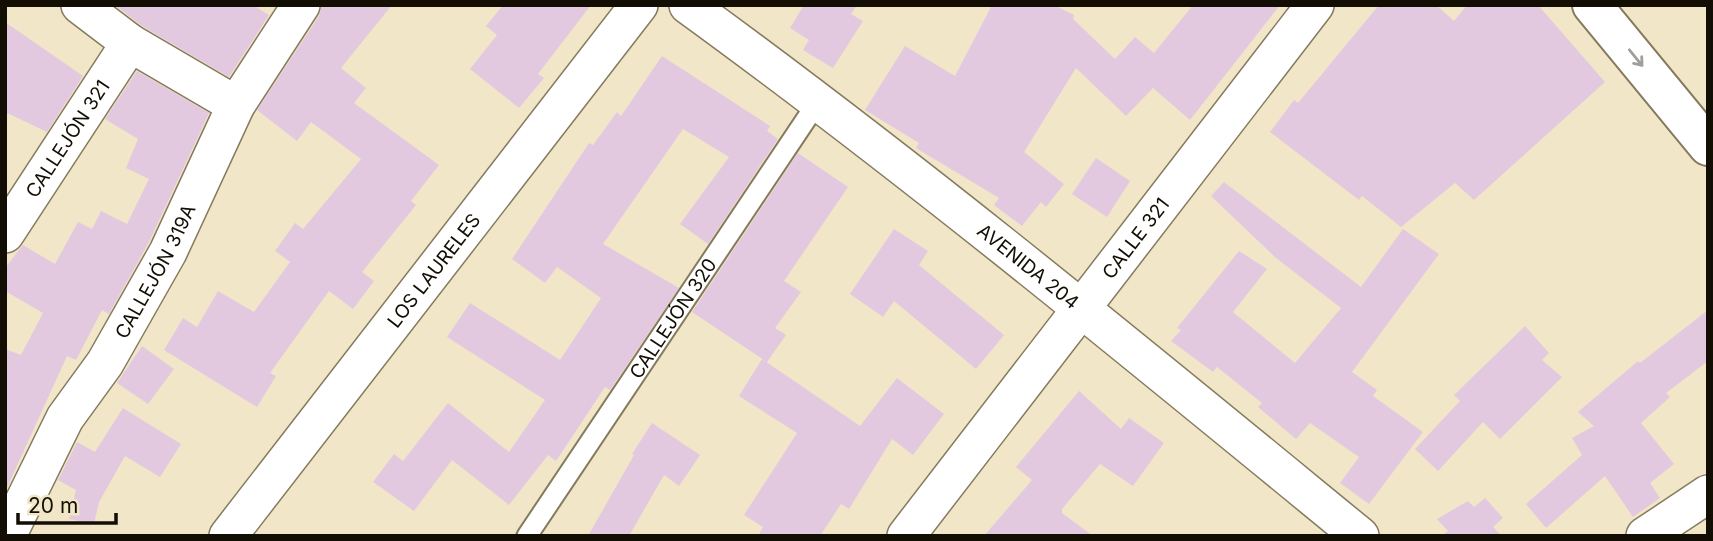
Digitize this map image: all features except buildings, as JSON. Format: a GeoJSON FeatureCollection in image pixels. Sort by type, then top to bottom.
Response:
{"type":"FeatureCollection","features":[{"type":"Feature","properties":{"kind":"main road"},"geometry":{"type":"LineString","coordinates":[[1592,5],[1708,146]]}},
{"type":"Feature","properties":{"kind":"street"},"geometry":{"type":"LineString","coordinates":[[80,5],[130,43],[236,105]]}},
{"type":"Feature","properties":{"kind":"street","name":"CALLEJÓN 319A"},"geometry":{"type":"LineString","coordinates":[[7,536],[65,418],[105,363],[168,253],[236,105],[301,5]]}},
{"type":"Feature","properties":{"kind":"street","name":"LOS LAURELES"},"geometry":{"type":"LineString","coordinates":[[228,536],[639,5]]}},
{"type":"Feature","properties":{"kind":"street","name":"AVENIDA 204"},"geometry":{"type":"LineString","coordinates":[[688,5],[819,100],[1083,308],[1360,536]]}},
{"type":"Feature","properties":{"kind":"street","name":"CALLE 321"},"geometry":{"type":"LineString","coordinates":[[906,536],[1315,5]]}},
{"type":"Feature","properties":{"kind":"street","name":"CALLEJÓN 321"},"geometry":{"type":"LineString","coordinates":[[5,234],[130,43]]}},
{"type":"Feature","properties":{"kind":"street"},"geometry":{"type":"LineString","coordinates":[[1645,536],[1708,494]]}},
{"type":"Feature","properties":{"kind":"lane","name":"CALLEJÓN 320"},"geometry":{"type":"LineString","coordinates":[[527,536],[819,100]]}}]}
